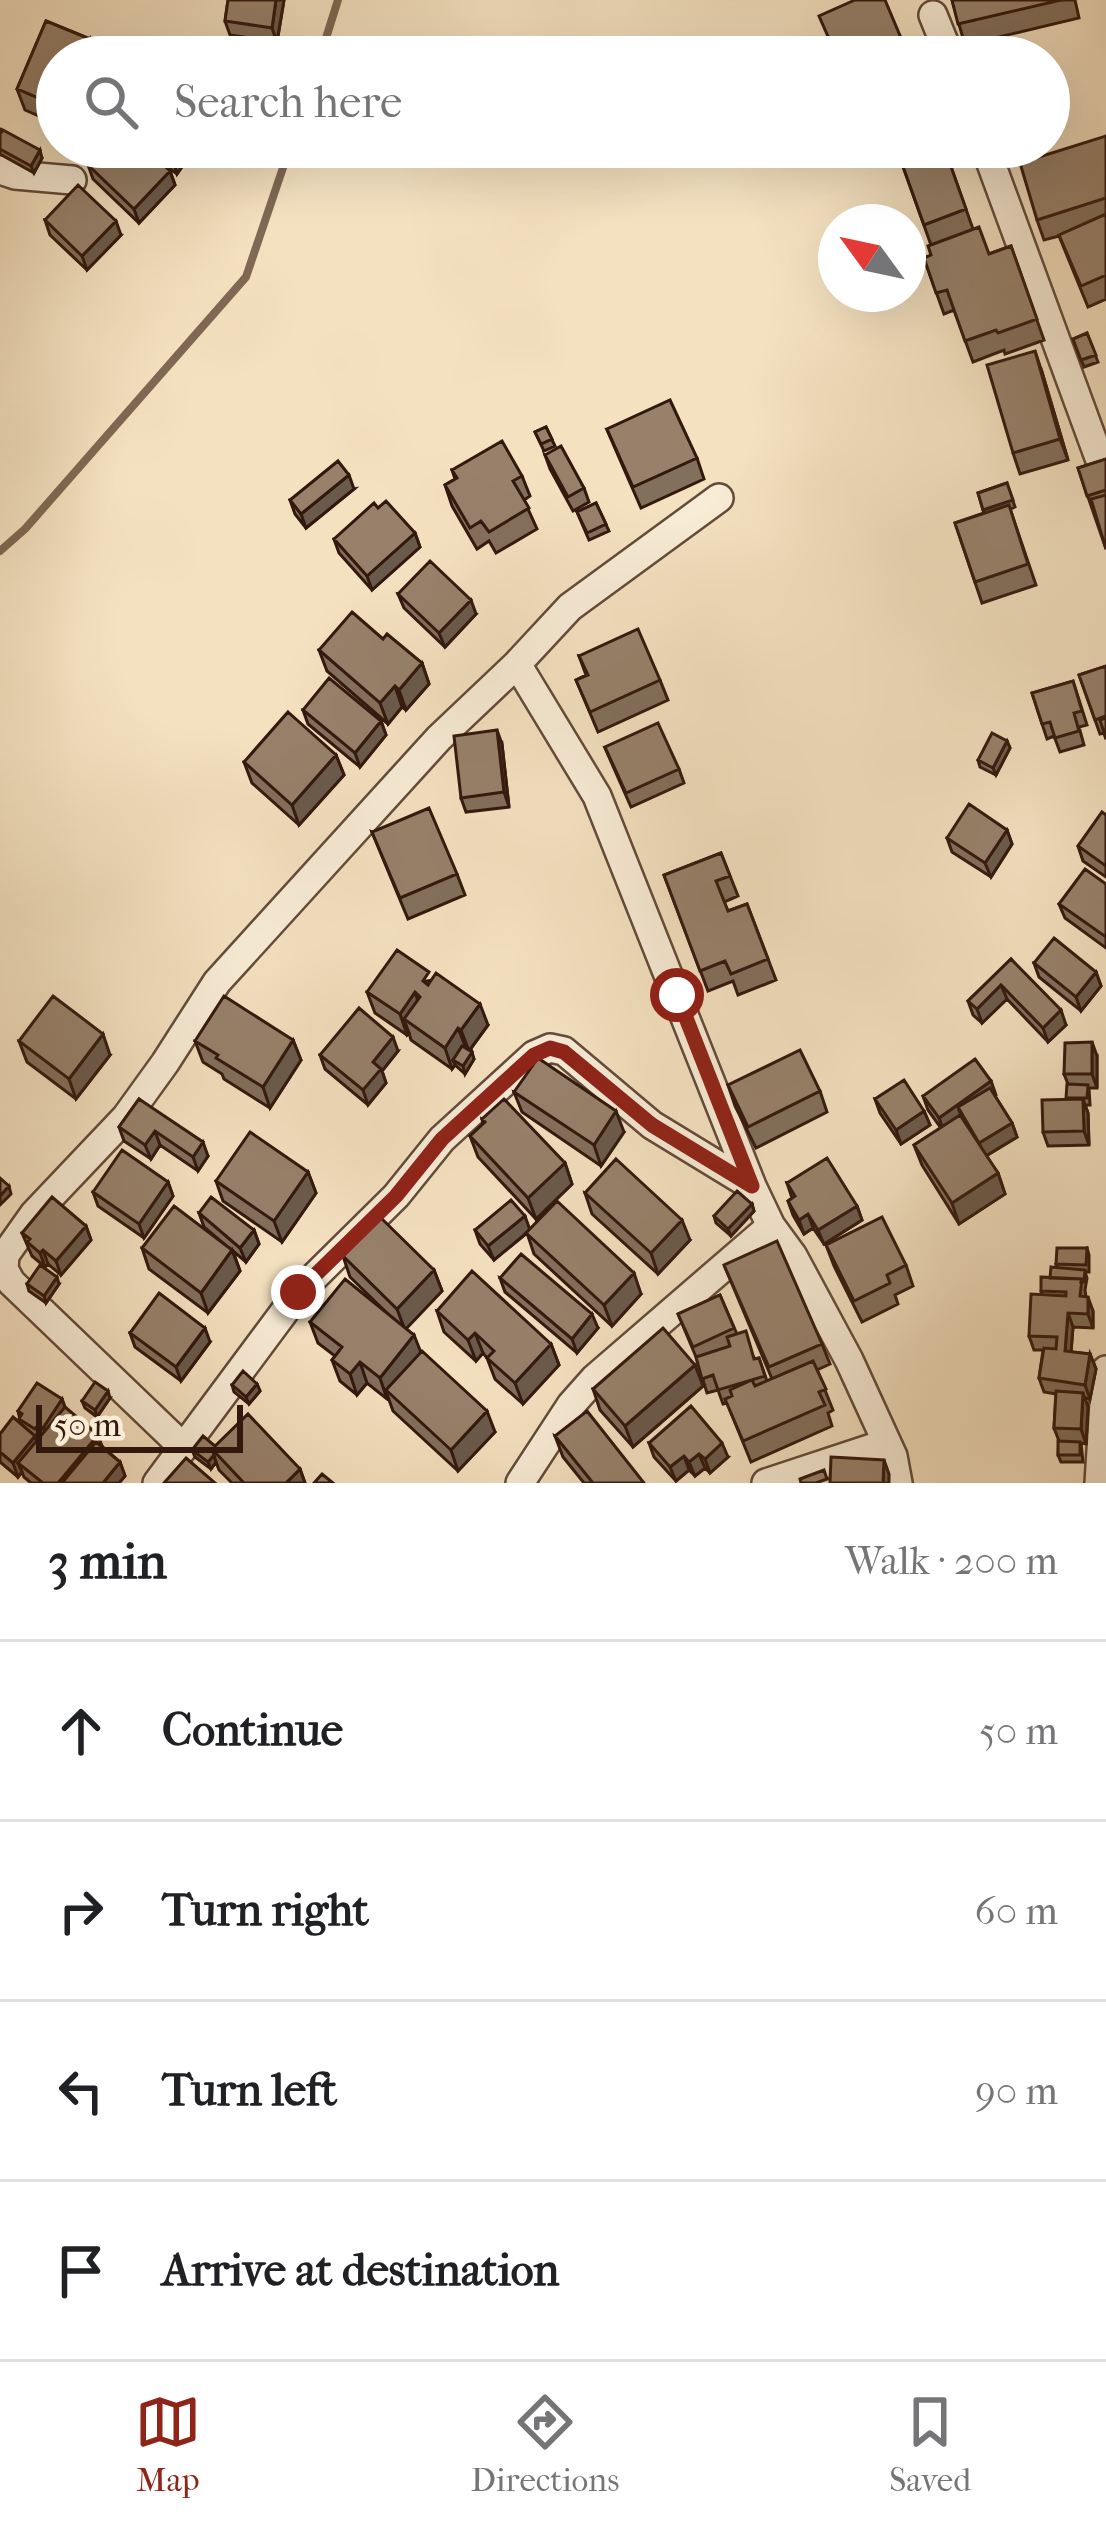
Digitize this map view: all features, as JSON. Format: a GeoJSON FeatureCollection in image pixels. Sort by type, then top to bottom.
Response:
{"type":"FeatureCollection","features":[{"type":"Feature","properties":{"kind":"street"},"geometry":{"type":"LineString","coordinates":[[933,15],[942,36]]}},
{"type":"Feature","properties":{"kind":"street"},"geometry":{"type":"LineString","coordinates":[[1002,168],[1101,463]]}},
{"type":"Feature","properties":{"kind":"street"},"geometry":{"type":"LineString","coordinates":[[0,170],[72,180]]}},
{"type":"Feature","properties":{"kind":"street"},"geometry":{"type":"LineString","coordinates":[[183,1447],[11,1282],[4,1269],[5,1255],[34,1214],[126,1117],[217,982],[439,738],[570,607],[719,498]]}},
{"type":"Feature","properties":{"kind":"street"},"geometry":{"type":"LineString","coordinates":[[518,664],[597,796],[752,1186],[770,1226],[793,1256],[838,1339],[893,1456],[898,1483]]}},
{"type":"Feature","properties":{"kind":"street"},"geometry":{"type":"LineString","coordinates":[[157,1483],[298,1292],[396,1196],[442,1139],[534,1055],[550,1048],[564,1052],[652,1125],[752,1186]]}},
{"type":"Feature","properties":{"kind":"street"},"geometry":{"type":"LineString","coordinates":[[520,1483],[571,1405],[595,1378],[770,1226]]}},
{"type":"Feature","properties":{"kind":"street"},"geometry":{"type":"LineString","coordinates":[[1099,1483],[1106,1370]]}},
{"type":"Feature","properties":{"kind":"street"},"geometry":{"type":"LineString","coordinates":[[766,1483],[887,1443]]}},
{"type":"Feature","properties":{"kind":"building"},"geometry":{"type":"Polygon","coordinates":[[[228,0],[276,0],[272,28],[225,21],[228,0]]]}},
{"type":"Feature","properties":{"kind":"building"},"geometry":{"type":"Polygon","coordinates":[[[855,0],[885,0],[900,36],[828,36],[819,16],[855,0]]]}},
{"type":"Feature","properties":{"kind":"building"},"geometry":{"type":"Polygon","coordinates":[[[952,0],[1061,0],[958,24],[952,0]]]}},
{"type":"Feature","properties":{"kind":"building"},"geometry":{"type":"Polygon","coordinates":[[[46,21],[83,36],[40,36],[46,21]]]}},
{"type":"Feature","properties":{"kind":"building"},"geometry":{"type":"Polygon","coordinates":[[[36,44],[36,97],[17,89],[36,44]]]}},
{"type":"Feature","properties":{"kind":"building"},"geometry":{"type":"Polygon","coordinates":[[[3,130],[36,148],[31,166],[0,149],[3,130]]]}},
{"type":"Feature","properties":{"kind":"building"},"geometry":{"type":"Polygon","coordinates":[[[1106,136],[1106,198],[1037,220],[1021,168],[1070,168],[1070,147],[1106,136]]]}},
{"type":"Feature","properties":{"kind":"building"},"geometry":{"type":"Polygon","coordinates":[[[91,168],[167,168],[170,171],[134,209],[91,168]]]}},
{"type":"Feature","properties":{"kind":"building"},"geometry":{"type":"Polygon","coordinates":[[[904,168],[951,168],[966,209],[926,224],[926,204],[916,204],[904,168]]]}},
{"type":"Feature","properties":{"kind":"building"},"geometry":{"type":"Polygon","coordinates":[[[78,185],[116,221],[82,256],[45,220],[78,185]]]}},
{"type":"Feature","properties":{"kind":"building"},"geometry":{"type":"Polygon","coordinates":[[[1106,214],[1106,275],[1081,286],[1059,235],[1106,214]]]}},
{"type":"Feature","properties":{"kind":"building"},"geometry":{"type":"Polygon","coordinates":[[[979,227],[989,254],[1011,246],[1037,319],[965,341],[947,290],[936,293],[926,264],[931,255],[928,246],[979,227]]]}},
{"type":"Feature","properties":{"kind":"building"},"geometry":{"type":"Polygon","coordinates":[[[1087,333],[1096,355],[1081,360],[1073,339],[1087,333]]]}},
{"type":"Feature","properties":{"kind":"building"},"geometry":{"type":"Polygon","coordinates":[[[1035,351],[1060,439],[1013,453],[987,365],[1035,351]]]}},
{"type":"Feature","properties":{"kind":"building"},"geometry":{"type":"Polygon","coordinates":[[[670,400],[697,458],[633,487],[607,429],[670,400]]]}},
{"type":"Feature","properties":{"kind":"building"},"geometry":{"type":"Polygon","coordinates":[[[546,427],[552,439],[541,444],[535,432],[546,427]]]}},
{"type":"Feature","properties":{"kind":"building"},"geometry":{"type":"Polygon","coordinates":[[[502,441],[522,476],[513,481],[529,508],[489,532],[481,521],[470,528],[445,485],[457,478],[452,470],[502,441]]]}},
{"type":"Feature","properties":{"kind":"building"},"geometry":{"type":"Polygon","coordinates":[[[561,446],[584,488],[568,497],[545,455],[561,446]]]}},
{"type":"Feature","properties":{"kind":"building"},"geometry":{"type":"Polygon","coordinates":[[[1106,459],[1106,490],[1087,496],[1078,468],[1106,459]]]}},
{"type":"Feature","properties":{"kind":"building"},"geometry":{"type":"Polygon","coordinates":[[[338,461],[349,475],[301,514],[290,500],[338,461]]]}},
{"type":"Feature","properties":{"kind":"building"},"geometry":{"type":"Polygon","coordinates":[[[1007,483],[1013,500],[983,510],[978,493],[1007,483]]]}},
{"type":"Feature","properties":{"kind":"building"},"geometry":{"type":"Polygon","coordinates":[[[1106,495],[1106,549],[1091,499],[1106,495]]]}},
{"type":"Feature","properties":{"kind":"building"},"geometry":{"type":"Polygon","coordinates":[[[386,501],[415,533],[367,576],[334,539],[374,503],[378,508],[386,501]]]}},
{"type":"Feature","properties":{"kind":"building"},"geometry":{"type":"Polygon","coordinates":[[[596,503],[606,524],[587,533],[577,512],[596,503]]]}},
{"type":"Feature","properties":{"kind":"building"},"geometry":{"type":"Polygon","coordinates":[[[1009,505],[1028,564],[975,582],[955,523],[1009,505]]]}},
{"type":"Feature","properties":{"kind":"building"},"geometry":{"type":"Polygon","coordinates":[[[430,561],[471,600],[439,633],[398,594],[430,561]]]}},
{"type":"Feature","properties":{"kind":"building"},"geometry":{"type":"Polygon","coordinates":[[[352,612],[422,663],[399,690],[395,686],[380,703],[319,650],[352,612]]]}},
{"type":"Feature","properties":{"kind":"building"},"geometry":{"type":"Polygon","coordinates":[[[638,629],[660,680],[590,712],[576,680],[588,675],[579,656],[638,629]]]}},
{"type":"Feature","properties":{"kind":"building"},"geometry":{"type":"Polygon","coordinates":[[[1106,666],[1106,716],[1095,720],[1079,675],[1106,666]]]}},
{"type":"Feature","properties":{"kind":"building"},"geometry":{"type":"Polygon","coordinates":[[[329,678],[381,721],[355,753],[303,710],[329,678]]]}},
{"type":"Feature","properties":{"kind":"building"},"geometry":{"type":"Polygon","coordinates":[[[1073,681],[1082,711],[1074,713],[1079,731],[1055,738],[1050,722],[1042,724],[1032,693],[1073,681]]]}},
{"type":"Feature","properties":{"kind":"building"},"geometry":{"type":"Polygon","coordinates":[[[288,712],[336,755],[292,805],[244,762],[288,712]]]}},
{"type":"Feature","properties":{"kind":"building"},"geometry":{"type":"Polygon","coordinates":[[[658,723],[679,769],[626,793],[605,747],[658,723]]]}},
{"type":"Feature","properties":{"kind":"building"},"geometry":{"type":"Polygon","coordinates":[[[497,730],[504,792],[461,798],[454,736],[497,730]]]}},
{"type":"Feature","properties":{"kind":"building"},"geometry":{"type":"Polygon","coordinates":[[[992,733],[1007,741],[993,768],[978,760],[992,733]]]}},
{"type":"Feature","properties":{"kind":"building"},"geometry":{"type":"Polygon","coordinates":[[[969,804],[1007,830],[985,863],[947,838],[969,804]]]}},
{"type":"Feature","properties":{"kind":"building"},"geometry":{"type":"Polygon","coordinates":[[[429,808],[457,874],[400,898],[372,832],[429,808]]]}},
{"type":"Feature","properties":{"kind":"building"},"geometry":{"type":"Polygon","coordinates":[[[1102,812],[1106,815],[1106,866],[1078,846],[1102,812]]]}},
{"type":"Feature","properties":{"kind":"building"},"geometry":{"type":"Polygon","coordinates":[[[721,853],[730,876],[716,881],[728,911],[747,904],[768,959],[731,974],[725,961],[700,971],[664,875],[721,853]]]}},
{"type":"Feature","properties":{"kind":"building"},"geometry":{"type":"Polygon","coordinates":[[[1085,869],[1106,884],[1106,937],[1059,904],[1085,869]]]}},
{"type":"Feature","properties":{"kind":"building"},"geometry":{"type":"Polygon","coordinates":[[[1054,938],[1096,972],[1076,997],[1034,963],[1054,938]]]}},
{"type":"Feature","properties":{"kind":"building"},"geometry":{"type":"Polygon","coordinates":[[[397,950],[429,972],[423,981],[428,985],[436,973],[480,1004],[445,1048],[404,1019],[420,997],[415,992],[400,1014],[367,992],[397,950]]]}},
{"type":"Feature","properties":{"kind":"building"},"geometry":{"type":"Polygon","coordinates":[[[1011,959],[1061,1010],[1043,1028],[1001,985],[977,1009],[968,1001],[1011,959]]]}},
{"type":"Feature","properties":{"kind":"building"},"geometry":{"type":"Polygon","coordinates":[[[53,996],[103,1034],[69,1079],[19,1041],[53,996]]]}},
{"type":"Feature","properties":{"kind":"building"},"geometry":{"type":"Polygon","coordinates":[[[224,996],[293,1040],[263,1087],[195,1041],[224,996]]]}},
{"type":"Feature","properties":{"kind":"building"},"geometry":{"type":"Polygon","coordinates":[[[359,1008],[393,1037],[373,1062],[381,1069],[363,1090],[320,1055],[359,1008]]]}},
{"type":"Feature","properties":{"kind":"building"},"geometry":{"type":"Polygon","coordinates":[[[1092,1042],[1092,1074],[1064,1074],[1065,1043],[1092,1042]]]}},
{"type":"Feature","properties":{"kind":"building"},"geometry":{"type":"Polygon","coordinates":[[[462,1046],[472,1052],[463,1066],[453,1060],[462,1046]]]}},
{"type":"Feature","properties":{"kind":"building"},"geometry":{"type":"Polygon","coordinates":[[[800,1050],[820,1091],[748,1127],[728,1085],[800,1050]]]}},
{"type":"Feature","properties":{"kind":"building"},"geometry":{"type":"Polygon","coordinates":[[[538,1058],[616,1111],[594,1145],[514,1092],[538,1058]]]}},
{"type":"Feature","properties":{"kind":"building"},"geometry":{"type":"Polygon","coordinates":[[[975,1059],[991,1081],[939,1118],[923,1096],[975,1059]]]}},
{"type":"Feature","properties":{"kind":"building"},"geometry":{"type":"Polygon","coordinates":[[[904,1080],[924,1111],[896,1130],[875,1099],[904,1080]]]}},
{"type":"Feature","properties":{"kind":"building"},"geometry":{"type":"Polygon","coordinates":[[[1067,1084],[1088,1085],[1087,1098],[1066,1098],[1067,1084]]]}},
{"type":"Feature","properties":{"kind":"building"},"geometry":{"type":"Polygon","coordinates":[[[990,1088],[1012,1123],[979,1143],[958,1107],[990,1088]]]}},
{"type":"Feature","properties":{"kind":"building"},"geometry":{"type":"Polygon","coordinates":[[[139,1099],[203,1142],[193,1157],[155,1131],[145,1145],[119,1127],[139,1099]]]}},
{"type":"Feature","properties":{"kind":"building"},"geometry":{"type":"Polygon","coordinates":[[[504,1099],[565,1163],[528,1198],[470,1136],[504,1099]]]}},
{"type":"Feature","properties":{"kind":"building"},"geometry":{"type":"Polygon","coordinates":[[[1083,1099],[1084,1131],[1043,1132],[1042,1100],[1083,1099]]]}},
{"type":"Feature","properties":{"kind":"building"},"geometry":{"type":"Polygon","coordinates":[[[960,1115],[998,1173],[952,1203],[914,1145],[960,1115]]]}},
{"type":"Feature","properties":{"kind":"building"},"geometry":{"type":"Polygon","coordinates":[[[250,1132],[308,1172],[274,1221],[216,1181],[250,1132]]]}},
{"type":"Feature","properties":{"kind":"building"},"geometry":{"type":"Polygon","coordinates":[[[122,1150],[168,1182],[139,1224],[93,1192],[122,1150]]]}},
{"type":"Feature","properties":{"kind":"building"},"geometry":{"type":"Polygon","coordinates":[[[827,1158],[857,1206],[818,1230],[808,1214],[799,1220],[788,1201],[795,1196],[787,1183],[827,1158]]]}},
{"type":"Feature","properties":{"kind":"building"},"geometry":{"type":"Polygon","coordinates":[[[616,1159],[682,1220],[651,1253],[585,1193],[616,1159]]]}},
{"type":"Feature","properties":{"kind":"building"},"geometry":{"type":"Polygon","coordinates":[[[737,1191],[752,1204],[728,1229],[714,1216],[737,1191]]]}},
{"type":"Feature","properties":{"kind":"building"},"geometry":{"type":"Polygon","coordinates":[[[52,1197],[86,1226],[56,1261],[43,1250],[40,1253],[22,1233],[52,1197]]]}},
{"type":"Feature","properties":{"kind":"building"},"geometry":{"type":"Polygon","coordinates":[[[211,1197],[254,1230],[240,1248],[199,1213],[211,1197]]]}},
{"type":"Feature","properties":{"kind":"building"},"geometry":{"type":"Polygon","coordinates":[[[511,1200],[525,1216],[488,1246],[475,1230],[511,1200]]]}},
{"type":"Feature","properties":{"kind":"building"},"geometry":{"type":"Polygon","coordinates":[[[557,1201],[634,1273],[604,1305],[526,1233],[557,1201]]]}},
{"type":"Feature","properties":{"kind":"building"},"geometry":{"type":"Polygon","coordinates":[[[174,1206],[232,1250],[201,1293],[142,1248],[174,1206]]]}},
{"type":"Feature","properties":{"kind":"building"},"geometry":{"type":"Polygon","coordinates":[[[380,1217],[434,1270],[397,1309],[343,1256],[380,1217]]]}},
{"type":"Feature","properties":{"kind":"building"},"geometry":{"type":"Polygon","coordinates":[[[882,1217],[906,1265],[887,1275],[890,1283],[854,1301],[826,1245],[882,1217]]]}},
{"type":"Feature","properties":{"kind":"building"},"geometry":{"type":"Polygon","coordinates":[[[777,1241],[822,1344],[769,1367],[724,1265],[777,1241]]]}},
{"type":"Feature","properties":{"kind":"building"},"geometry":{"type":"Polygon","coordinates":[[[1057,1248],[1087,1248],[1086,1265],[1056,1264],[1057,1248]]]}},
{"type":"Feature","properties":{"kind":"building"},"geometry":{"type":"Polygon","coordinates":[[[521,1254],[592,1314],[572,1339],[500,1278],[521,1254]]]}},
{"type":"Feature","properties":{"kind":"building"},"geometry":{"type":"Polygon","coordinates":[[[40,1265],[57,1277],[44,1296],[27,1284],[40,1265]]]}},
{"type":"Feature","properties":{"kind":"building"},"geometry":{"type":"Polygon","coordinates":[[[1051,1267],[1085,1270],[1084,1282],[1050,1278],[1051,1267]]]}},
{"type":"Feature","properties":{"kind":"building"},"geometry":{"type":"Polygon","coordinates":[[[472,1271],[551,1344],[515,1383],[487,1358],[494,1351],[475,1333],[468,1340],[437,1311],[472,1271]]]}},
{"type":"Feature","properties":{"kind":"building"},"geometry":{"type":"Polygon","coordinates":[[[1041,1277],[1082,1279],[1080,1296],[1088,1297],[1088,1314],[1068,1313],[1065,1351],[1090,1354],[1085,1385],[1039,1378],[1044,1348],[1056,1349],[1057,1337],[1029,1336],[1031,1294],[1066,1296],[1066,1292],[1041,1291],[1041,1277]]]}},
{"type":"Feature","properties":{"kind":"building"},"geometry":{"type":"Polygon","coordinates":[[[345,1279],[414,1335],[380,1378],[360,1362],[350,1374],[332,1360],[342,1347],[310,1322],[345,1279]]]}},
{"type":"Feature","properties":{"kind":"building"},"geometry":{"type":"Polygon","coordinates":[[[159,1293],[205,1328],[176,1367],[130,1333],[159,1293]]]}},
{"type":"Feature","properties":{"kind":"building"},"geometry":{"type":"Polygon","coordinates":[[[720,1295],[734,1328],[693,1347],[678,1314],[720,1295]]]}},
{"type":"Feature","properties":{"kind":"building"},"geometry":{"type":"Polygon","coordinates":[[[663,1328],[695,1365],[625,1426],[593,1389],[663,1328]]]}},
{"type":"Feature","properties":{"kind":"building"},"geometry":{"type":"Polygon","coordinates":[[[746,1331],[765,1376],[718,1390],[713,1375],[702,1379],[696,1357],[730,1346],[727,1337],[746,1331]]]}},
{"type":"Feature","properties":{"kind":"building"},"geometry":{"type":"Polygon","coordinates":[[[422,1351],[487,1411],[451,1450],[386,1390],[422,1351]]]}},
{"type":"Feature","properties":{"kind":"building"},"geometry":{"type":"Polygon","coordinates":[[[813,1361],[826,1389],[819,1392],[825,1405],[743,1441],[725,1399],[732,1396],[730,1390],[752,1380],[755,1386],[813,1361]]]}},
{"type":"Feature","properties":{"kind":"building"},"geometry":{"type":"Polygon","coordinates":[[[243,1371],[257,1384],[246,1397],[232,1385],[243,1371]]]}},
{"type":"Feature","properties":{"kind":"building"},"geometry":{"type":"Polygon","coordinates":[[[95,1382],[108,1391],[95,1410],[82,1401],[95,1382]]]}},
{"type":"Feature","properties":{"kind":"building"},"geometry":{"type":"Polygon","coordinates":[[[37,1383],[62,1399],[43,1428],[35,1429],[19,1419],[18,1411],[37,1383]]]}},
{"type":"Feature","properties":{"kind":"building"},"geometry":{"type":"Polygon","coordinates":[[[1056,1391],[1083,1393],[1081,1429],[1054,1428],[1056,1391]]]}},
{"type":"Feature","properties":{"kind":"building"},"geometry":{"type":"Polygon","coordinates":[[[691,1406],[722,1443],[705,1459],[699,1454],[689,1462],[684,1456],[670,1467],[649,1443],[691,1406]]]}},
{"type":"Feature","properties":{"kind":"building"},"geometry":{"type":"Polygon","coordinates":[[[65,1407],[98,1435],[58,1483],[43,1483],[18,1463],[65,1407]]]}},
{"type":"Feature","properties":{"kind":"building"},"geometry":{"type":"Polygon","coordinates":[[[587,1411],[644,1483],[593,1483],[555,1436],[587,1411]]]}},
{"type":"Feature","properties":{"kind":"building"},"geometry":{"type":"Polygon","coordinates":[[[248,1414],[300,1469],[286,1483],[244,1483],[212,1449],[248,1414]]]}},
{"type":"Feature","properties":{"kind":"building"},"geometry":{"type":"Polygon","coordinates":[[[13,1417],[35,1436],[13,1463],[0,1452],[0,1434],[13,1417]]]}},
{"type":"Feature","properties":{"kind":"building"},"geometry":{"type":"Polygon","coordinates":[[[203,1436],[215,1446],[208,1462],[192,1450],[203,1436]]]}},
{"type":"Feature","properties":{"kind":"building"},"geometry":{"type":"Polygon","coordinates":[[[1058,1441],[1080,1442],[1080,1455],[1058,1455],[1058,1441]]]}},
{"type":"Feature","properties":{"kind":"building"},"geometry":{"type":"Polygon","coordinates":[[[96,1442],[120,1462],[103,1483],[62,1483],[96,1442]]]}},
{"type":"Feature","properties":{"kind":"building"},"geometry":{"type":"Polygon","coordinates":[[[831,1457],[884,1460],[883,1483],[830,1483],[831,1457]]]}},
{"type":"Feature","properties":{"kind":"building"},"geometry":{"type":"Polygon","coordinates":[[[186,1458],[215,1483],[164,1483],[186,1458]]]}},
{"type":"Feature","properties":{"kind":"building"},"geometry":{"type":"Polygon","coordinates":[[[824,1470],[827,1479],[801,1483],[800,1479],[824,1470]]]}},
{"type":"Feature","properties":{"kind":"waterway"},"geometry":{"type":"LineString","coordinates":[[327,36],[338,0]]}},
{"type":"Feature","properties":{"kind":"waterway"},"geometry":{"type":"LineString","coordinates":[[0,551],[25,529],[246,277],[283,168]]}},
{"type":"Feature","properties":{"kind":"route"},"geometry":{"type":"LineString","coordinates":[[298,1292],[396,1196],[442,1139],[534,1055],[550,1048],[564,1052],[652,1125],[752,1186],[677,995]]}}]}
